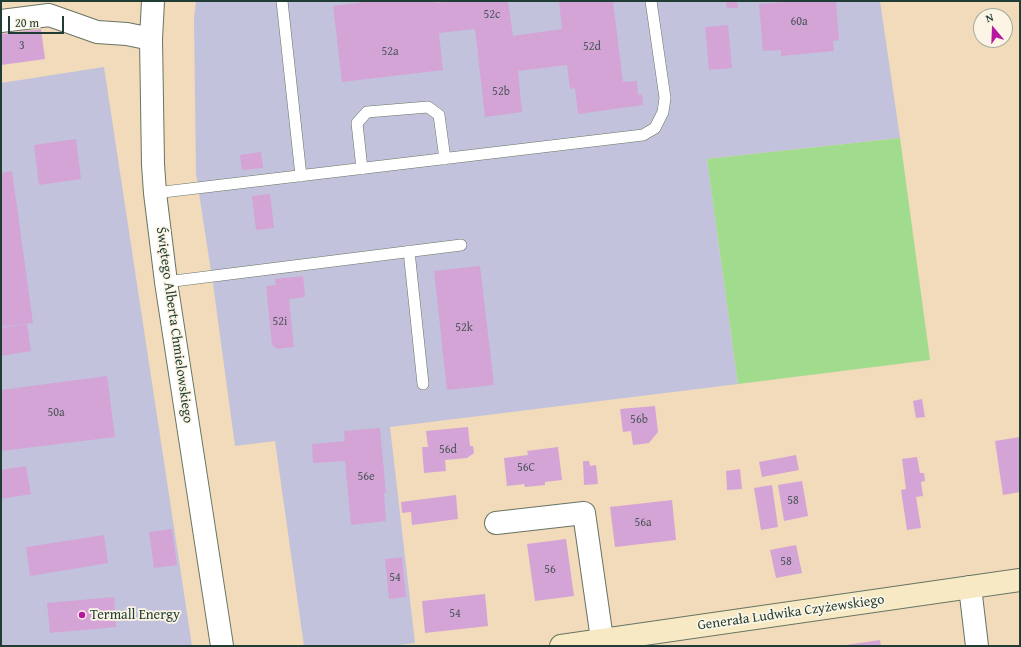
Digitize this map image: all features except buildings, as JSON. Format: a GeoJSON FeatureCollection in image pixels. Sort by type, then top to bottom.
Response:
{"type":"FeatureCollection","features":[{"type":"Feature","properties":{"kind":"street","name":"Świętego Alberta Chmielowskiego"},"geometry":{"type":"LineString","coordinates":[[153,1],[151,39],[153,164],[155,193],[166,282],[222,646]]}},
{"type":"Feature","properties":{"kind":"street"},"geometry":{"type":"LineString","coordinates":[[1,21],[49,15],[97,32],[127,34],[151,39]]}},
{"type":"Feature","properties":{"kind":"street"},"geometry":{"type":"LineString","coordinates":[[496,523],[584,513],[603,643]]}},
{"type":"Feature","properties":{"kind":"street","name":"Generała Ludwika Czyżewskiego"},"geometry":{"type":"LineString","coordinates":[[561,646],[603,643],[1020,580]]}},
{"type":"Feature","properties":{"kind":"street"},"geometry":{"type":"LineString","coordinates":[[970,587],[977,646]]}},
{"type":"Feature","properties":{"kind":"lane"},"geometry":{"type":"LineString","coordinates":[[282,1],[301,176]]}},
{"type":"Feature","properties":{"kind":"lane"},"geometry":{"type":"LineString","coordinates":[[155,193],[643,135],[655,128],[663,112],[665,98],[652,1]]}},
{"type":"Feature","properties":{"kind":"lane"},"geometry":{"type":"LineString","coordinates":[[362,169],[357,123],[367,112],[428,107],[439,115],[445,159]]}},
{"type":"Feature","properties":{"kind":"lane"},"geometry":{"type":"LineString","coordinates":[[166,282],[461,245]]}},
{"type":"Feature","properties":{"kind":"lane"},"geometry":{"type":"LineString","coordinates":[[409,251],[423,384]]}},
{"type":"Feature","properties":{"kind":"shaded area"},"geometry":{"type":"Polygon","coordinates":[[[196,1],[880,1],[900,138],[707,159],[738,384],[390,427],[415,643],[392,646],[304,646],[275,441],[235,446],[213,284],[196,174],[194,18],[196,1]]]}},
{"type":"Feature","properties":{"kind":"shaded area"},"geometry":{"type":"Polygon","coordinates":[[[104,67],[192,646],[1,646],[1,83],[104,67]]]}},
{"type":"Feature","properties":{"kind":"green space"},"geometry":{"type":"Polygon","coordinates":[[[900,138],[930,360],[738,384],[707,159],[900,138]]]}},
{"type":"Feature","properties":{"kind":"place","name":"Termall Energy"},"geometry":{"type":"Point","coordinates":[82,615]}}]}
